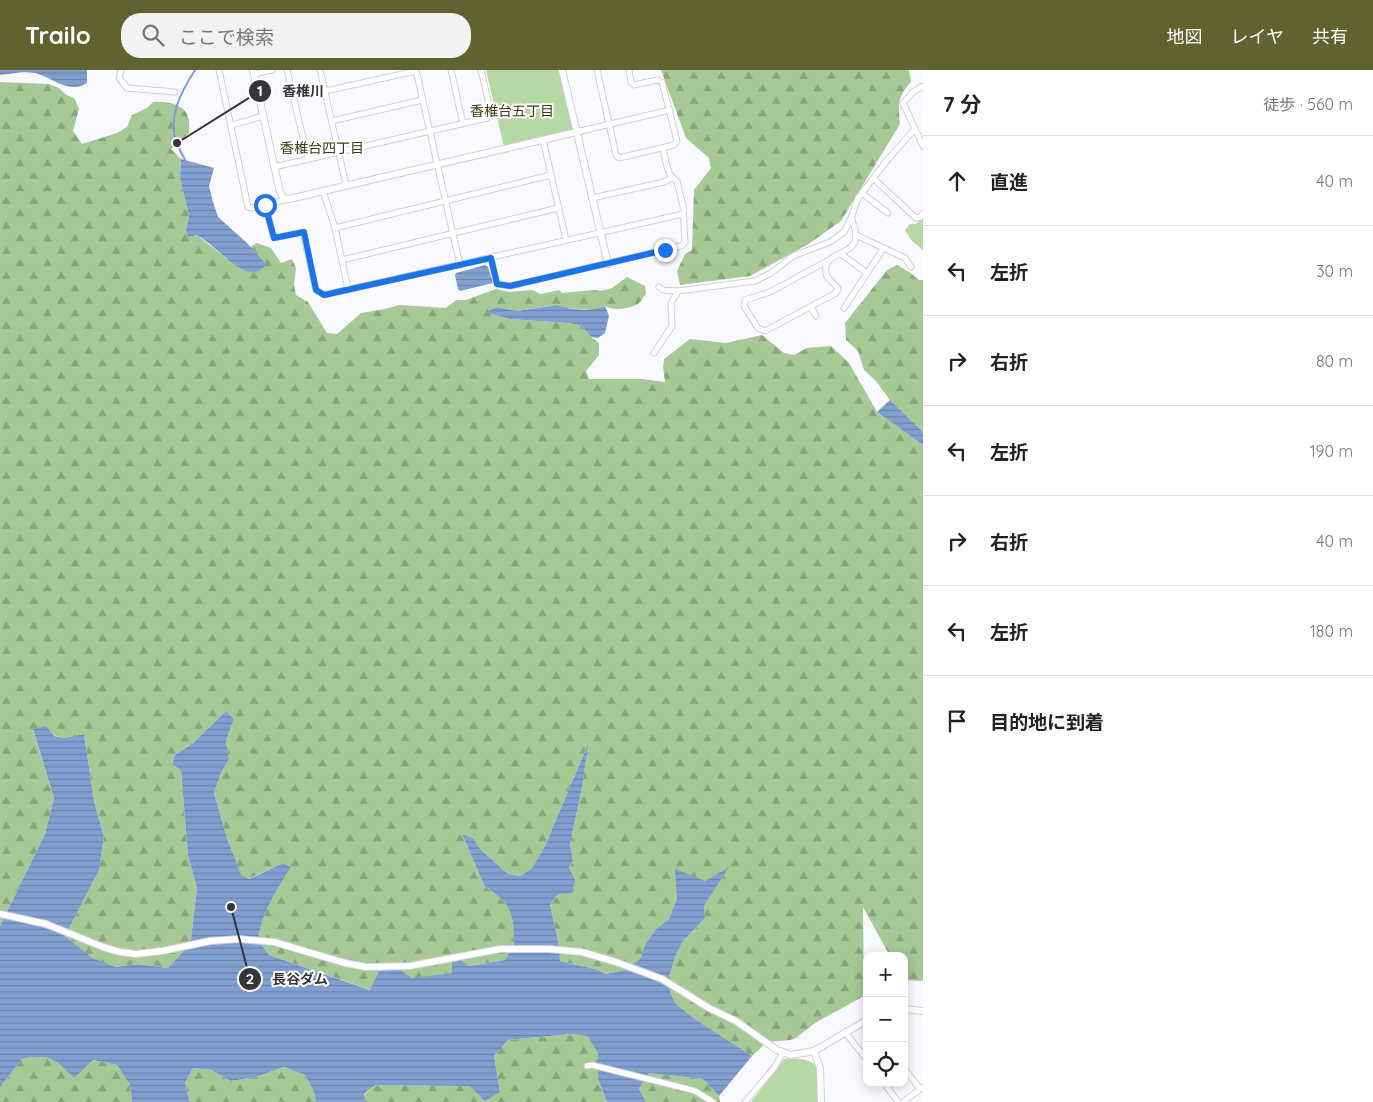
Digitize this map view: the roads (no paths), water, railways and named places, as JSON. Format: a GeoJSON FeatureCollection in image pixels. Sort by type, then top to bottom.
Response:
{"type":"FeatureCollection","features":[{"type":"Feature","properties":{"kind":"street"},"geometry":{"type":"LineString","coordinates":[[121,70],[119,78],[127,88],[175,92]]}},
{"type":"Feature","properties":{"kind":"street"},"geometry":{"type":"LineString","coordinates":[[219,70],[248,207],[265,205],[670,110]]}},
{"type":"Feature","properties":{"kind":"street"},"geometry":{"type":"LineString","coordinates":[[272,70],[253,72],[280,192],[283,198],[289,199]]}},
{"type":"Feature","properties":{"kind":"street"},"geometry":{"type":"LineString","coordinates":[[287,70],[308,159]]}},
{"type":"Feature","properties":{"kind":"street"},"geometry":{"type":"LineString","coordinates":[[320,70],[346,185]]}},
{"type":"Feature","properties":{"kind":"street"},"geometry":{"type":"LineString","coordinates":[[325,92],[416,70],[460,265]]}},
{"type":"Feature","properties":{"kind":"street"},"geometry":{"type":"LineString","coordinates":[[450,70],[463,124]]}},
{"type":"Feature","properties":{"kind":"street"},"geometry":{"type":"LineString","coordinates":[[274,167],[487,118],[491,112],[481,70]]}},
{"type":"Feature","properties":{"kind":"street"},"geometry":{"type":"LineString","coordinates":[[562,70],[608,264]]}},
{"type":"Feature","properties":{"kind":"street"},"geometry":{"type":"LineString","coordinates":[[597,70],[616,155],[619,158],[674,145],[677,141],[662,82],[657,80],[634,85],[631,82],[628,70]]}},
{"type":"Feature","properties":{"kind":"street"},"geometry":{"type":"LineString","coordinates":[[923,86],[913,92],[903,103],[923,146]]}},
{"type":"Feature","properties":{"kind":"street"},"geometry":{"type":"LineString","coordinates":[[332,121],[422,100]]}},
{"type":"Feature","properties":{"kind":"street"},"geometry":{"type":"LineString","coordinates":[[232,125],[263,116]]}},
{"type":"Feature","properties":{"kind":"street"},"geometry":{"type":"LineString","coordinates":[[659,287],[663,290],[678,291],[756,281],[793,256],[830,242],[844,232],[852,218],[858,198],[889,158],[915,129]]}},
{"type":"Feature","properties":{"kind":"street"},"geometry":{"type":"LineString","coordinates":[[543,140],[566,240]]}},
{"type":"Feature","properties":{"kind":"street"},"geometry":{"type":"LineString","coordinates":[[491,258],[497,284],[510,286],[681,246],[685,243],[683,206],[677,181],[671,178],[663,148]]}},
{"type":"Feature","properties":{"kind":"street"},"geometry":{"type":"LineString","coordinates":[[335,228],[551,175]]}},
{"type":"Feature","properties":{"kind":"street"},"geometry":{"type":"LineString","coordinates":[[592,198],[664,182],[671,178]]}},
{"type":"Feature","properties":{"kind":"street"},"geometry":{"type":"LineString","coordinates":[[874,179],[916,218],[923,214]]}},
{"type":"Feature","properties":{"kind":"street"},"geometry":{"type":"LineString","coordinates":[[323,191],[335,228],[348,289]]}},
{"type":"Feature","properties":{"kind":"street"},"geometry":{"type":"LineString","coordinates":[[862,193],[888,213]]}},
{"type":"Feature","properties":{"kind":"street"},"geometry":{"type":"LineString","coordinates":[[265,205],[274,238],[304,232],[316,290],[324,295],[683,214]]}},
{"type":"Feature","properties":{"kind":"street"},"geometry":{"type":"LineString","coordinates":[[342,260],[558,208]]}},
{"type":"Feature","properties":{"kind":"street"},"geometry":{"type":"LineString","coordinates":[[829,260],[826,264],[826,273],[838,290],[811,307],[765,331],[758,328],[744,306],[745,300],[770,292],[829,260],[841,254],[852,246],[856,235],[852,218]]}},
{"type":"Feature","properties":{"kind":"street"},"geometry":{"type":"LineString","coordinates":[[856,235],[905,258],[911,267]]}},
{"type":"Feature","properties":{"kind":"street"},"geometry":{"type":"LineString","coordinates":[[844,308],[883,249]]}},
{"type":"Feature","properties":{"kind":"street"},"geometry":{"type":"LineString","coordinates":[[841,254],[867,273]]}},
{"type":"Feature","properties":{"kind":"street"},"geometry":{"type":"LineString","coordinates":[[654,353],[672,326],[671,303],[678,291]]}},
{"type":"Feature","properties":{"kind":"street"},"geometry":{"type":"LineString","coordinates":[[811,307],[816,316]]}},
{"type":"Feature","properties":{"kind":"street"},"geometry":{"type":"LineString","coordinates":[[0,914],[46,924],[120,952],[136,954],[230,939],[274,942],[345,963],[366,967],[389,968],[500,950],[549,949],[582,952],[662,979],[736,1021],[783,1053],[791,1055],[814,1051],[863,1022]]}},
{"type":"Feature","properties":{"kind":"street"},"geometry":{"type":"LineString","coordinates":[[908,1009],[923,1011]]}},
{"type":"Feature","properties":{"kind":"street"},"geometry":{"type":"LineString","coordinates":[[845,1032],[863,1055]]}},
{"type":"Feature","properties":{"kind":"street"},"geometry":{"type":"LineString","coordinates":[[814,1051],[820,1068],[821,1102]]}},
{"type":"Feature","properties":{"kind":"street"},"geometry":{"type":"LineString","coordinates":[[745,1102],[774,1068],[783,1053]]}},
{"type":"Feature","properties":{"kind":"street"},"geometry":{"type":"LineString","coordinates":[[590,1065],[695,1090],[713,1102]]}},
{"type":"Feature","properties":{"kind":"street"},"geometry":{"type":"LineString","coordinates":[[904,1102],[922,1088],[908,1072]]}},
{"type":"Feature","properties":{"kind":"street"},"geometry":{"type":"LineString","coordinates":[[887,1087],[898,1102]]}},
{"type":"Feature","properties":{"kind":"water"},"geometry":{"type":"Polygon","coordinates":[[[0,70],[87,70],[87,83],[74,87],[67,86],[35,73],[21,72],[0,75],[0,70]]]}},
{"type":"Feature","properties":{"kind":"water"},"geometry":{"type":"Polygon","coordinates":[[[181,159],[214,168],[209,186],[218,217],[247,243],[266,264],[260,270],[254,272],[239,268],[197,235],[188,237],[186,230],[189,216],[180,178],[181,159]]]}},
{"type":"Feature","properties":{"kind":"water"},"geometry":{"type":"Polygon","coordinates":[[[485,265],[488,267],[493,283],[460,291],[458,289],[456,273],[485,265]]]}},
{"type":"Feature","properties":{"kind":"water"},"geometry":{"type":"Polygon","coordinates":[[[557,305],[581,310],[605,306],[609,316],[605,333],[598,338],[591,337],[582,326],[570,323],[509,319],[486,312],[497,307],[517,311],[557,305]]]}},
{"type":"Feature","properties":{"kind":"water"},"geometry":{"type":"Polygon","coordinates":[[[890,400],[923,432],[923,445],[877,412],[890,400]]]}},
{"type":"Feature","properties":{"kind":"water"},"geometry":{"type":"Polygon","coordinates":[[[226,711],[234,719],[226,741],[229,759],[221,773],[214,793],[227,838],[241,875],[249,879],[283,863],[291,867],[271,902],[260,930],[258,940],[269,955],[370,990],[379,971],[399,969],[412,978],[452,973],[452,962],[460,960],[469,966],[505,960],[514,944],[513,923],[510,911],[505,902],[484,885],[462,834],[473,838],[480,849],[508,874],[520,876],[532,868],[545,846],[588,744],[582,788],[570,844],[573,860],[569,868],[575,880],[572,893],[558,894],[550,905],[559,945],[560,961],[599,970],[605,974],[625,970],[640,959],[645,945],[656,929],[669,919],[677,898],[675,869],[705,881],[729,867],[704,906],[705,918],[683,941],[675,957],[669,977],[670,992],[676,1004],[692,1017],[752,1056],[719,1096],[703,1079],[649,1073],[639,1089],[646,1102],[607,1102],[598,1079],[598,1053],[587,1036],[570,1034],[508,1040],[494,1056],[500,1092],[485,1101],[470,1086],[375,1085],[364,1094],[365,1102],[316,1102],[314,1092],[305,1075],[284,1067],[256,1077],[231,1081],[211,1070],[193,1068],[185,1083],[190,1102],[132,1102],[130,1085],[117,1065],[93,1060],[74,1078],[56,1062],[40,1057],[22,1059],[0,1087],[0,926],[45,834],[54,798],[33,729],[46,726],[54,736],[64,738],[84,734],[94,801],[104,837],[99,870],[65,936],[92,958],[116,967],[138,964],[168,968],[182,953],[191,939],[197,888],[188,855],[181,770],[172,764],[175,755],[193,743],[226,711]]]}},
{"type":"Feature","properties":{"kind":"waterway"},"geometry":{"type":"LineString","coordinates":[[186,162],[177,144],[174,124],[177,105],[195,70]]}},
{"type":"Feature","properties":{"kind":"place","name":"香椎川"},"geometry":{"type":"Point","coordinates":[177,143]}},
{"type":"Feature","properties":{"kind":"place","name":"長谷ダム"},"geometry":{"type":"Point","coordinates":[231,907]}},
{"type":"Feature","properties":{"kind":"district","name":"香椎台五丁目"},"geometry":{"type":"Point","coordinates":[512,111]}},
{"type":"Feature","properties":{"kind":"district","name":"香椎台四丁目"},"geometry":{"type":"Point","coordinates":[322,148]}}]}
